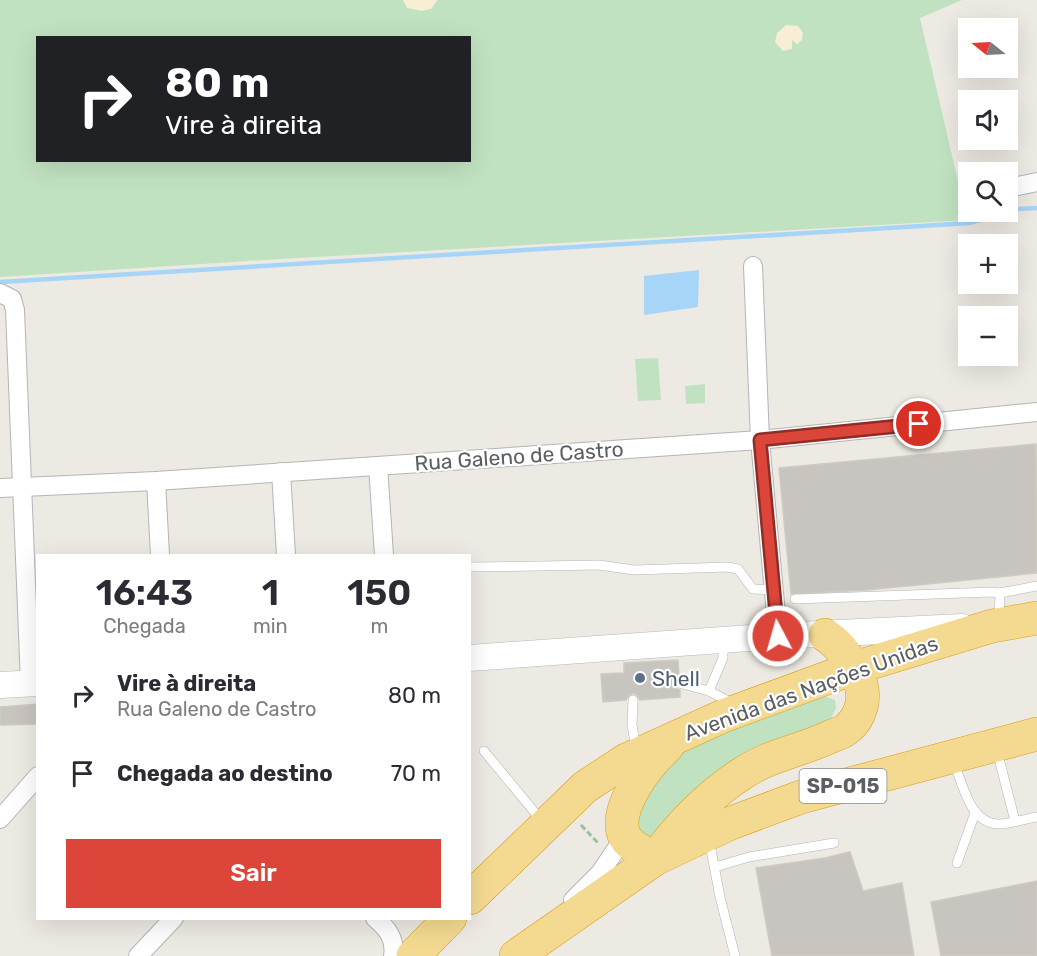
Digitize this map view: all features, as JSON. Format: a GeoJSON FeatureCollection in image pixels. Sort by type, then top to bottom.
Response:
{"type":"FeatureCollection","features":[{"type":"Feature","properties":{"kind":"highway","name":"Avenida das Nações Unidas"},"geometry":{"type":"LineString","coordinates":[[471,897],[585,787],[637,755],[742,708],[854,668],[995,626],[1037,618]]}},
{"type":"Feature","properties":{"kind":"highway"},"geometry":{"type":"LineString","coordinates":[[681,734],[656,756],[638,779],[627,802],[622,824],[620,845],[636,847],[656,859],[682,823],[743,772],[769,759],[847,730],[854,721],[863,701],[863,690],[854,668],[837,644],[825,635]]}},
{"type":"Feature","properties":{"kind":"highway","name":"SP-015"},"geometry":{"type":"LineString","coordinates":[[516,956],[656,859],[708,834],[801,797],[1037,734]]}},
{"type":"Feature","properties":{"kind":"highway"},"geometry":{"type":"LineString","coordinates":[[413,956],[448,920]]}},
{"type":"Feature","properties":{"kind":"street"},"geometry":{"type":"LineString","coordinates":[[1018,186],[1037,182]]}},
{"type":"Feature","properties":{"kind":"street"},"geometry":{"type":"LineString","coordinates":[[753,266],[760,440],[778,636]]}},
{"type":"Feature","properties":{"kind":"street"},"geometry":{"type":"LineString","coordinates":[[0,685],[34,683],[21,487],[15,310],[12,299],[1,293]]}},
{"type":"Feature","properties":{"kind":"street","name":"Rua Galeno de Castro"},"geometry":{"type":"LineString","coordinates":[[0,488],[156,481],[760,440],[1037,412]]}},
{"type":"Feature","properties":{"kind":"street"},"geometry":{"type":"LineString","coordinates":[[378,466],[384,554]]}},
{"type":"Feature","properties":{"kind":"street"},"geometry":{"type":"LineString","coordinates":[[281,472],[286,554]]}},
{"type":"Feature","properties":{"kind":"street"},"geometry":{"type":"LineString","coordinates":[[156,481],[160,554]]}},
{"type":"Feature","properties":{"kind":"street"},"geometry":{"type":"LineString","coordinates":[[471,658],[632,650],[723,640],[825,635],[857,631],[995,626]]}},
{"type":"Feature","properties":{"kind":"street"},"geometry":{"type":"LineString","coordinates":[[0,819],[36,778]]}},
{"type":"Feature","properties":{"kind":"street"},"geometry":{"type":"LineString","coordinates":[[497,956],[586,890],[620,845]]}},
{"type":"Feature","properties":{"kind":"street"},"geometry":{"type":"LineString","coordinates":[[138,956],[172,920]]}},
{"type":"Feature","properties":{"kind":"street"},"geometry":{"type":"LineString","coordinates":[[377,920],[387,928],[394,947],[393,956]]}},
{"type":"Feature","properties":{"kind":"lane"},"geometry":{"type":"LineString","coordinates":[[471,567],[599,565],[634,570],[728,567],[738,569],[753,589],[774,590]]}},
{"type":"Feature","properties":{"kind":"lane"},"geometry":{"type":"LineString","coordinates":[[795,599],[999,593],[1037,586]]}},
{"type":"Feature","properties":{"kind":"lane"},"geometry":{"type":"LineString","coordinates":[[995,626],[999,593]]}},
{"type":"Feature","properties":{"kind":"lane"},"geometry":{"type":"LineString","coordinates":[[709,691],[723,658],[723,640]]}},
{"type":"Feature","properties":{"kind":"lane"},"geometry":{"type":"LineString","coordinates":[[679,683],[709,691],[742,708]]}},
{"type":"Feature","properties":{"kind":"lane"},"geometry":{"type":"LineString","coordinates":[[633,700],[632,725],[637,755]]}},
{"type":"Feature","properties":{"kind":"lane"},"geometry":{"type":"LineString","coordinates":[[995,745],[1015,821]]}},
{"type":"Feature","properties":{"kind":"lane"},"geometry":{"type":"LineString","coordinates":[[484,751],[554,816]]}},
{"type":"Feature","properties":{"kind":"lane"},"geometry":{"type":"LineString","coordinates":[[952,757],[975,813],[998,824],[1037,817]]}},
{"type":"Feature","properties":{"kind":"lane"},"geometry":{"type":"LineString","coordinates":[[957,863],[975,813]]}},
{"type":"Feature","properties":{"kind":"lane"},"geometry":{"type":"LineString","coordinates":[[708,834],[735,956]]}},
{"type":"Feature","properties":{"kind":"lane"},"geometry":{"type":"LineString","coordinates":[[715,867],[749,857],[834,843]]}},
{"type":"Feature","properties":{"kind":"path"},"geometry":{"type":"LineString","coordinates":[[554,816],[595,840],[620,845]]}},
{"type":"Feature","properties":{"kind":"green space"},"geometry":{"type":"Polygon","coordinates":[[[0,0],[962,0],[920,18],[958,181],[958,221],[0,277],[0,0]]]}},
{"type":"Feature","properties":{"kind":"green space"},"geometry":{"type":"Polygon","coordinates":[[[658,358],[661,400],[638,401],[635,359],[658,358]]]}},
{"type":"Feature","properties":{"kind":"green space"},"geometry":{"type":"Polygon","coordinates":[[[705,384],[705,403],[686,404],[685,386],[705,384]]]}},
{"type":"Feature","properties":{"kind":"green space"},"geometry":{"type":"Polygon","coordinates":[[[821,695],[835,700],[836,708],[831,718],[653,836],[647,838],[637,834],[637,800],[672,758],[709,738],[821,695]]]}},
{"type":"Feature","properties":{"kind":"sand"},"geometry":{"type":"Polygon","coordinates":[[[403,0],[437,1],[431,9],[422,11],[407,8],[403,0]]]}},
{"type":"Feature","properties":{"kind":"sand"},"geometry":{"type":"Polygon","coordinates":[[[786,25],[798,26],[803,33],[802,40],[797,44],[792,40],[792,49],[783,51],[775,42],[777,33],[786,25]]]}},
{"type":"Feature","properties":{"kind":"water"},"geometry":{"type":"Polygon","coordinates":[[[699,270],[698,307],[644,315],[644,276],[699,270]]]}},
{"type":"Feature","properties":{"kind":"building"},"geometry":{"type":"Polygon","coordinates":[[[1036,444],[1037,573],[867,590],[791,594],[779,468],[1036,444]]]}},
{"type":"Feature","properties":{"kind":"building","name":"Shell"},"geometry":{"type":"Polygon","coordinates":[[[678,660],[679,676],[672,684],[680,690],[680,697],[640,700],[633,693],[626,700],[603,702],[601,674],[624,673],[624,663],[678,660]]]}},
{"type":"Feature","properties":{"kind":"building"},"geometry":{"type":"Polygon","coordinates":[[[36,704],[36,724],[0,725],[0,707],[36,704]]]}},
{"type":"Feature","properties":{"kind":"building"},"geometry":{"type":"Polygon","coordinates":[[[850,852],[863,891],[902,883],[914,956],[772,956],[756,868],[850,852]]]}},
{"type":"Feature","properties":{"kind":"building"},"geometry":{"type":"Polygon","coordinates":[[[1037,881],[1037,956],[941,956],[931,902],[1037,881]]]}},
{"type":"Feature","properties":{"kind":"waterway"},"geometry":{"type":"LineString","coordinates":[[0,282],[970,223],[1018,209],[1037,208]]}},
{"type":"Feature","properties":{"kind":"place","name":"Shell"},"geometry":{"type":"Point","coordinates":[640,678]}},
{"type":"Feature","properties":{"kind":"route"},"geometry":{"type":"LineString","coordinates":[[778,636],[760,440],[919,424]]}}]}
